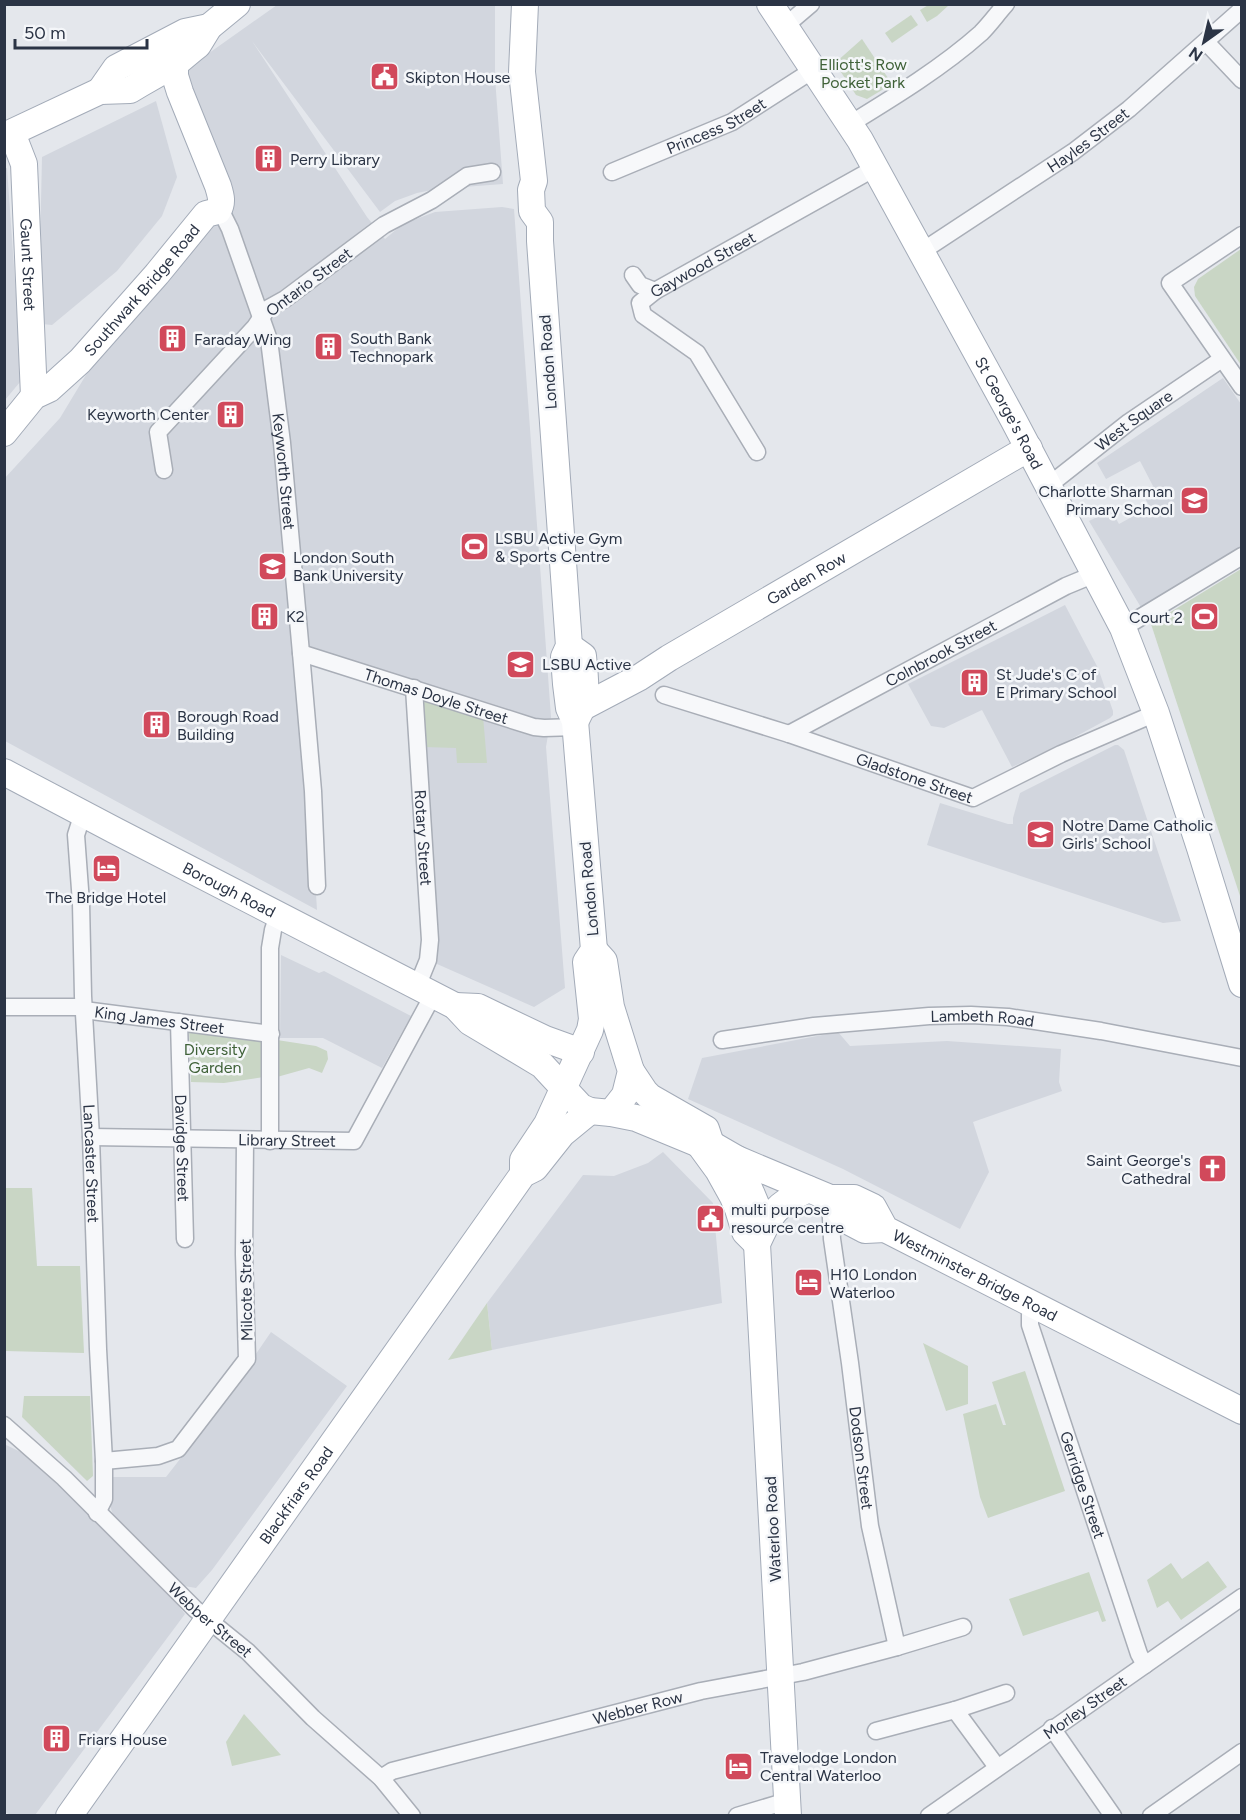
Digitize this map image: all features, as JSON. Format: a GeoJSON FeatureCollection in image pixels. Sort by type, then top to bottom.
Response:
{"type":"FeatureCollection","features":[{"type":"Feature","properties":{"kind":"main road"},"geometry":{"type":"LineString","coordinates":[[8,134],[100,91],[130,90],[175,64],[198,45],[209,27],[237,4]]}},
{"type":"Feature","properties":{"kind":"main road","name":"London Road"},"geometry":{"type":"LineString","coordinates":[[525,4],[522,72],[534,181],[531,190],[532,210],[540,222],[569,646],[583,656],[586,695],[578,719],[594,950],[586,962],[592,1018],[590,1030],[567,1077],[564,1089]]}},
{"type":"Feature","properties":{"kind":"main road","name":"St George's Road"},"geometry":{"type":"LineString","coordinates":[[770,4],[850,124],[875,168],[1029,448],[1123,628],[1156,712],[1242,984]]}},
{"type":"Feature","properties":{"kind":"main road"},"geometry":{"type":"LineString","coordinates":[[100,91],[116,68],[185,32],[209,27]]}},
{"type":"Feature","properties":{"kind":"main road"},"geometry":{"type":"LineString","coordinates":[[175,64],[175,76],[180,92],[218,186],[222,201],[218,211]]}},
{"type":"Feature","properties":{"kind":"main road","name":"Gaunt Street"},"geometry":{"type":"LineString","coordinates":[[8,134],[24,164],[34,396]]}},
{"type":"Feature","properties":{"kind":"main road","name":"Southwark Bridge Road"},"geometry":{"type":"LineString","coordinates":[[4,433],[34,396],[49,390],[80,361],[157,274],[206,214],[218,211]]}},
{"type":"Feature","properties":{"kind":"main road","name":"Garden Row"},"geometry":{"type":"LineString","coordinates":[[578,719],[690,646],[1029,448]]}},
{"type":"Feature","properties":{"kind":"main road","name":"Borough Road"},"geometry":{"type":"LineString","coordinates":[[4,772],[435,996],[470,1022],[542,1065],[581,1107],[600,1112]]}},
{"type":"Feature","properties":{"kind":"main road"},"geometry":{"type":"LineString","coordinates":[[594,950],[604,961],[611,1007],[628,1062],[650,1097],[706,1129],[705,1144],[733,1197],[745,1232],[761,1235]]}},
{"type":"Feature","properties":{"kind":"main road","name":"Borough Road"},"geometry":{"type":"LineString","coordinates":[[435,996],[478,1007],[545,1039],[581,1052]]}},
{"type":"Feature","properties":{"kind":"main road","name":"Blackfriars Road"},"geometry":{"type":"LineString","coordinates":[[72,1814],[523,1174],[535,1168],[562,1134],[625,1095],[628,1062]]}},
{"type":"Feature","properties":{"kind":"main road","name":"Blackfriars Road"},"geometry":{"type":"LineString","coordinates":[[523,1174],[523,1160],[547,1124],[564,1089]]}},
{"type":"Feature","properties":{"kind":"main road","name":"Westminster Bridge Road"},"geometry":{"type":"LineString","coordinates":[[600,1112],[636,1118],[705,1144],[818,1194],[854,1198],[873,1207],[885,1229],[1242,1411]]}},
{"type":"Feature","properties":{"kind":"main road"},"geometry":{"type":"LineString","coordinates":[[737,1159],[761,1235]]}},
{"type":"Feature","properties":{"kind":"main road"},"geometry":{"type":"LineString","coordinates":[[761,1235],[771,1214],[779,1205],[818,1194]]}},
{"type":"Feature","properties":{"kind":"main road","name":"Waterloo Road"},"geometry":{"type":"LineString","coordinates":[[761,1235],[787,1808]]}},
{"type":"Feature","properties":{"kind":"street"},"geometry":{"type":"LineString","coordinates":[[784,27],[811,4]]}},
{"type":"Feature","properties":{"kind":"street"},"geometry":{"type":"LineString","coordinates":[[850,124],[902,91],[965,46],[1006,4]]}},
{"type":"Feature","properties":{"kind":"street","name":"Hayles Street"},"geometry":{"type":"LineString","coordinates":[[921,252],[1073,152],[1129,109],[1242,9]]}},
{"type":"Feature","properties":{"kind":"street"},"geometry":{"type":"LineString","coordinates":[[1206,42],[1242,80]]}},
{"type":"Feature","properties":{"kind":"street","name":"Princess Street"},"geometry":{"type":"LineString","coordinates":[[612,172],[732,123],[813,70]]}},
{"type":"Feature","properties":{"kind":"street","name":"Gaywood Street"},"geometry":{"type":"LineString","coordinates":[[757,452],[697,353],[643,315],[640,303],[655,291],[875,168]]}},
{"type":"Feature","properties":{"kind":"street","name":"Ontario Street"},"geometry":{"type":"LineString","coordinates":[[164,470],[158,432],[255,327],[267,309],[285,299],[384,225],[432,200],[467,176],[492,172]]}},
{"type":"Feature","properties":{"kind":"street","name":"Keyworth Street"},"geometry":{"type":"LineString","coordinates":[[218,211],[223,215],[230,229],[269,340],[282,443],[301,653],[313,791],[317,886]]}},
{"type":"Feature","properties":{"kind":"street"},"geometry":{"type":"LineString","coordinates":[[1242,235],[1170,283],[1242,387]]}},
{"type":"Feature","properties":{"kind":"street"},"geometry":{"type":"LineString","coordinates":[[633,275],[640,285],[655,291]]}},
{"type":"Feature","properties":{"kind":"street","name":"West Square"},"geometry":{"type":"LineString","coordinates":[[1048,486],[1129,422],[1222,359]]}},
{"type":"Feature","properties":{"kind":"street"},"geometry":{"type":"LineString","coordinates":[[1123,628],[1242,556]]}},
{"type":"Feature","properties":{"kind":"street","name":"Colnbrook Street"},"geometry":{"type":"LineString","coordinates":[[789,734],[1068,585],[1095,574]]}},
{"type":"Feature","properties":{"kind":"street","name":"Thomas Doyle Street"},"geometry":{"type":"LineString","coordinates":[[301,653],[534,727],[544,729],[578,719]]}},
{"type":"Feature","properties":{"kind":"street","name":"Rotary Street"},"geometry":{"type":"LineString","coordinates":[[414,688],[430,940],[428,960],[435,996]]}},
{"type":"Feature","properties":{"kind":"street","name":"Gladstone Street"},"geometry":{"type":"LineString","coordinates":[[664,695],[789,734],[973,798],[1061,754],[1156,712]]}},
{"type":"Feature","properties":{"kind":"street","name":"Lancaster Street"},"geometry":{"type":"LineString","coordinates":[[83,813],[76,835],[104,1461],[104,1499],[97,1513]]}},
{"type":"Feature","properties":{"kind":"street"},"geometry":{"type":"LineString","coordinates":[[270,1141],[270,948],[278,915]]}},
{"type":"Feature","properties":{"kind":"street","name":"Library Street"},"geometry":{"type":"LineString","coordinates":[[91,1137],[354,1141],[435,996]]}},
{"type":"Feature","properties":{"kind":"street","name":"King James Street"},"geometry":{"type":"LineString","coordinates":[[4,1007],[84,1008],[271,1034]]}},
{"type":"Feature","properties":{"kind":"street","name":"Lambeth Road"},"geometry":{"type":"LineString","coordinates":[[722,1040],[814,1026],[971,1015],[1008,1017],[1078,1027],[1242,1058]]}},
{"type":"Feature","properties":{"kind":"street","name":"Davidge Street"},"geometry":{"type":"LineString","coordinates":[[179,1022],[184,1239]]}},
{"type":"Feature","properties":{"kind":"street","name":"Milcote Street"},"geometry":{"type":"LineString","coordinates":[[104,1461],[158,1456],[178,1449],[247,1359],[245,1141]]}},
{"type":"Feature","properties":{"kind":"street","name":"Dodson Street"},"geometry":{"type":"LineString","coordinates":[[818,1194],[832,1239],[870,1526],[897,1647]]}},
{"type":"Feature","properties":{"kind":"street","name":"Gerridge Street"},"geometry":{"type":"LineString","coordinates":[[1034,1304],[1030,1315],[1030,1325],[1139,1654],[1145,1665]]}},
{"type":"Feature","properties":{"kind":"street","name":"Webber Street"},"geometry":{"type":"LineString","coordinates":[[4,1425],[64,1478],[208,1620],[248,1653],[313,1718],[381,1778],[412,1815]]}},
{"type":"Feature","properties":{"kind":"street","name":"Morley Street"},"geometry":{"type":"LineString","coordinates":[[929,1815],[1241,1597]]}},
{"type":"Feature","properties":{"kind":"street"},"geometry":{"type":"LineString","coordinates":[[897,1647],[963,1627]]}},
{"type":"Feature","properties":{"kind":"street","name":"Webber Row"},"geometry":{"type":"LineString","coordinates":[[381,1778],[392,1771],[701,1691],[803,1672],[897,1647]]}},
{"type":"Feature","properties":{"kind":"street"},"geometry":{"type":"LineString","coordinates":[[876,1731],[1006,1694]]}},
{"type":"Feature","properties":{"kind":"street"},"geometry":{"type":"LineString","coordinates":[[955,1710],[997,1767]]}},
{"type":"Feature","properties":{"kind":"street"},"geometry":{"type":"LineString","coordinates":[[1052,1728],[1113,1815]]}},
{"type":"Feature","properties":{"kind":"street"},"geometry":{"type":"LineString","coordinates":[[1151,1815],[1242,1752]]}},
{"type":"Feature","properties":{"kind":"street"},"geometry":{"type":"LineString","coordinates":[[737,1815],[787,1808]]}},
{"type":"Feature","properties":{"kind":"shaded area","name":"London South Bank University"},"geometry":{"type":"Polygon","coordinates":[[[277,5],[495,5],[495,78],[503,184],[437,189],[417,193],[395,201],[380,212],[252,41],[367,217],[385,239],[403,224],[435,212],[502,207],[514,209],[551,717],[546,747],[565,988],[534,1007],[428,960],[415,697],[301,654],[317,910],[5,741],[4,479],[60,418],[95,360],[217,210],[187,75],[188,70],[277,5]]]}},
{"type":"Feature","properties":{"kind":"shaded area"},"geometry":{"type":"Polygon","coordinates":[[[156,101],[177,177],[162,216],[117,271],[52,325],[42,324],[40,247],[42,157],[156,101]]]}},
{"type":"Feature","properties":{"kind":"shaded area"},"geometry":{"type":"Polygon","coordinates":[[[7,168],[21,366],[20,382],[5,400],[4,169],[7,168]]]}},
{"type":"Feature","properties":{"kind":"shaded area","name":"Charlotte Sharman Primary School"},"geometry":{"type":"Polygon","coordinates":[[[1223,378],[1241,404],[1241,550],[1142,609],[1089,521],[1111,510],[1119,524],[1150,507],[1142,493],[1153,486],[1140,461],[1106,479],[1097,463],[1223,378]]]}},
{"type":"Feature","properties":{"kind":"shaded area"},"geometry":{"type":"Polygon","coordinates":[[[1065,605],[1098,668],[1113,711],[1110,718],[1012,767],[982,710],[944,728],[931,726],[908,684],[1065,605]]]}},
{"type":"Feature","properties":{"kind":"shaded area","name":"Notre Dame Catholic Girls' School"},"geometry":{"type":"Polygon","coordinates":[[[1115,745],[1124,750],[1181,921],[1163,923],[927,845],[940,803],[1013,824],[1020,793],[1115,745]]]}},
{"type":"Feature","properties":{"kind":"shaded area"},"geometry":{"type":"Polygon","coordinates":[[[281,955],[319,973],[324,971],[411,1016],[382,1068],[323,1038],[280,1038],[281,955]]]}},
{"type":"Feature","properties":{"kind":"shaded area"},"geometry":{"type":"Polygon","coordinates":[[[838,1032],[850,1046],[947,1041],[1061,1049],[1059,1082],[1062,1091],[973,1122],[989,1172],[960,1229],[843,1169],[688,1099],[702,1058],[838,1032]]]}},
{"type":"Feature","properties":{"kind":"shaded area"},"geometry":{"type":"Polygon","coordinates":[[[663,1152],[713,1203],[722,1303],[492,1350],[487,1303],[583,1175],[614,1176],[648,1163],[663,1152]]]}},
{"type":"Feature","properties":{"kind":"shaded area"},"geometry":{"type":"Polygon","coordinates":[[[271,1332],[347,1386],[212,1570],[196,1588],[184,1586],[115,1520],[111,1509],[111,1477],[166,1477],[209,1422],[271,1332]]]}},
{"type":"Feature","properties":{"kind":"shaded area"},"geometry":{"type":"Polygon","coordinates":[[[4,1444],[29,1456],[185,1614],[35,1815],[11,1815],[5,1812],[4,1444]]]}},
{"type":"Feature","properties":{"kind":"green space"},"geometry":{"type":"Polygon","coordinates":[[[930,4],[949,5],[927,22],[920,10],[930,4]]]}},
{"type":"Feature","properties":{"kind":"green space"},"geometry":{"type":"Polygon","coordinates":[[[911,15],[918,25],[892,43],[885,33],[911,15]]]}},
{"type":"Feature","properties":{"kind":"green space","name":"Elliott's Row Pocket Park"},"geometry":{"type":"Polygon","coordinates":[[[862,39],[892,84],[867,99],[856,95],[835,63],[862,39]]]}},
{"type":"Feature","properties":{"kind":"green space"},"geometry":{"type":"Polygon","coordinates":[[[1241,249],[1241,365],[1195,296],[1194,287],[1198,279],[1241,249]]]}},
{"type":"Feature","properties":{"kind":"green space"},"geometry":{"type":"Polygon","coordinates":[[[1241,569],[1241,899],[1151,624],[1241,569]]]}},
{"type":"Feature","properties":{"kind":"green space"},"geometry":{"type":"Polygon","coordinates":[[[420,702],[443,702],[483,716],[487,763],[457,763],[456,748],[424,747],[420,702]]]}},
{"type":"Feature","properties":{"kind":"green space","name":"Diversity Garden"},"geometry":{"type":"Polygon","coordinates":[[[189,1028],[264,1039],[264,1077],[224,1083],[191,1082],[189,1028]]]}},
{"type":"Feature","properties":{"kind":"green space"},"geometry":{"type":"Polygon","coordinates":[[[277,1040],[316,1046],[327,1051],[328,1059],[322,1073],[309,1068],[277,1077],[277,1040]]]}},
{"type":"Feature","properties":{"kind":"green space"},"geometry":{"type":"Polygon","coordinates":[[[5,1188],[32,1188],[37,1266],[80,1266],[84,1353],[5,1351],[5,1188]]]}},
{"type":"Feature","properties":{"kind":"green space"},"geometry":{"type":"Polygon","coordinates":[[[487,1303],[492,1350],[448,1360],[487,1303]]]}},
{"type":"Feature","properties":{"kind":"green space"},"geometry":{"type":"Polygon","coordinates":[[[923,1343],[968,1366],[968,1404],[946,1411],[923,1343]]]}},
{"type":"Feature","properties":{"kind":"green space"},"geometry":{"type":"Polygon","coordinates":[[[1025,1371],[1065,1491],[988,1518],[980,1497],[963,1414],[996,1404],[1003,1425],[1006,1425],[992,1382],[1025,1371]]]}},
{"type":"Feature","properties":{"kind":"green space"},"geometry":{"type":"Polygon","coordinates":[[[24,1396],[90,1396],[93,1476],[87,1481],[22,1417],[24,1396]]]}},
{"type":"Feature","properties":{"kind":"green space"},"geometry":{"type":"Polygon","coordinates":[[[1208,1561],[1227,1587],[1181,1620],[1168,1601],[1157,1608],[1147,1580],[1171,1563],[1182,1579],[1208,1561]]]}},
{"type":"Feature","properties":{"kind":"green space"},"geometry":{"type":"Polygon","coordinates":[[[1089,1572],[1106,1621],[1102,1622],[1098,1611],[1023,1636],[1009,1599],[1089,1572]]]}},
{"type":"Feature","properties":{"kind":"green space"},"geometry":{"type":"Polygon","coordinates":[[[244,1714],[281,1755],[232,1766],[226,1742],[244,1714]]]}},
{"type":"Feature","properties":{"kind":"place","name":"Skipton House"},"geometry":{"type":"Point","coordinates":[384,77]}},
{"type":"Feature","properties":{"kind":"place","name":"Perry Library"},"geometry":{"type":"Point","coordinates":[269,159]}},
{"type":"Feature","properties":{"kind":"place","name":"Faraday Wing"},"geometry":{"type":"Point","coordinates":[173,339]}},
{"type":"Feature","properties":{"kind":"place","name":"South Bank Technopark"},"geometry":{"type":"Point","coordinates":[329,347]}},
{"type":"Feature","properties":{"kind":"place","name":"Keyworth Center"},"geometry":{"type":"Point","coordinates":[230,414]}},
{"type":"Feature","properties":{"kind":"place","name":"Charlotte Sharman Primary School"},"geometry":{"type":"Point","coordinates":[1194,500]}},
{"type":"Feature","properties":{"kind":"place","name":"LSBU Active Gym & Sports Centre"},"geometry":{"type":"Point","coordinates":[474,547]}},
{"type":"Feature","properties":{"kind":"place","name":"London South Bank University"},"geometry":{"type":"Point","coordinates":[272,566]}},
{"type":"Feature","properties":{"kind":"place","name":"K2"},"geometry":{"type":"Point","coordinates":[265,616]}},
{"type":"Feature","properties":{"kind":"place","name":"Court 2"},"geometry":{"type":"Point","coordinates":[1204,617]}},
{"type":"Feature","properties":{"kind":"place","name":"LSBU Active"},"geometry":{"type":"Point","coordinates":[521,664]}},
{"type":"Feature","properties":{"kind":"place","name":"St Jude's C of E Primary School"},"geometry":{"type":"Point","coordinates":[975,683]}},
{"type":"Feature","properties":{"kind":"place","name":"Borough Road Building"},"geometry":{"type":"Point","coordinates":[156,725]}},
{"type":"Feature","properties":{"kind":"place","name":"Notre Dame Catholic Girls' School"},"geometry":{"type":"Point","coordinates":[1041,834]}},
{"type":"Feature","properties":{"kind":"place","name":"The Bridge Hotel"},"geometry":{"type":"Point","coordinates":[106,869]}},
{"type":"Feature","properties":{"kind":"place","name":"Saint George's Cathedral"},"geometry":{"type":"Point","coordinates":[1212,1169]}},
{"type":"Feature","properties":{"kind":"place","name":"multi purpose resource centre"},"geometry":{"type":"Point","coordinates":[710,1218]}},
{"type":"Feature","properties":{"kind":"place","name":"H10 London Waterloo"},"geometry":{"type":"Point","coordinates":[809,1283]}},
{"type":"Feature","properties":{"kind":"place","name":"Friars House"},"geometry":{"type":"Point","coordinates":[57,1739]}},
{"type":"Feature","properties":{"kind":"place","name":"Travelodge London Central Waterloo"},"geometry":{"type":"Point","coordinates":[739,1766]}}]}
